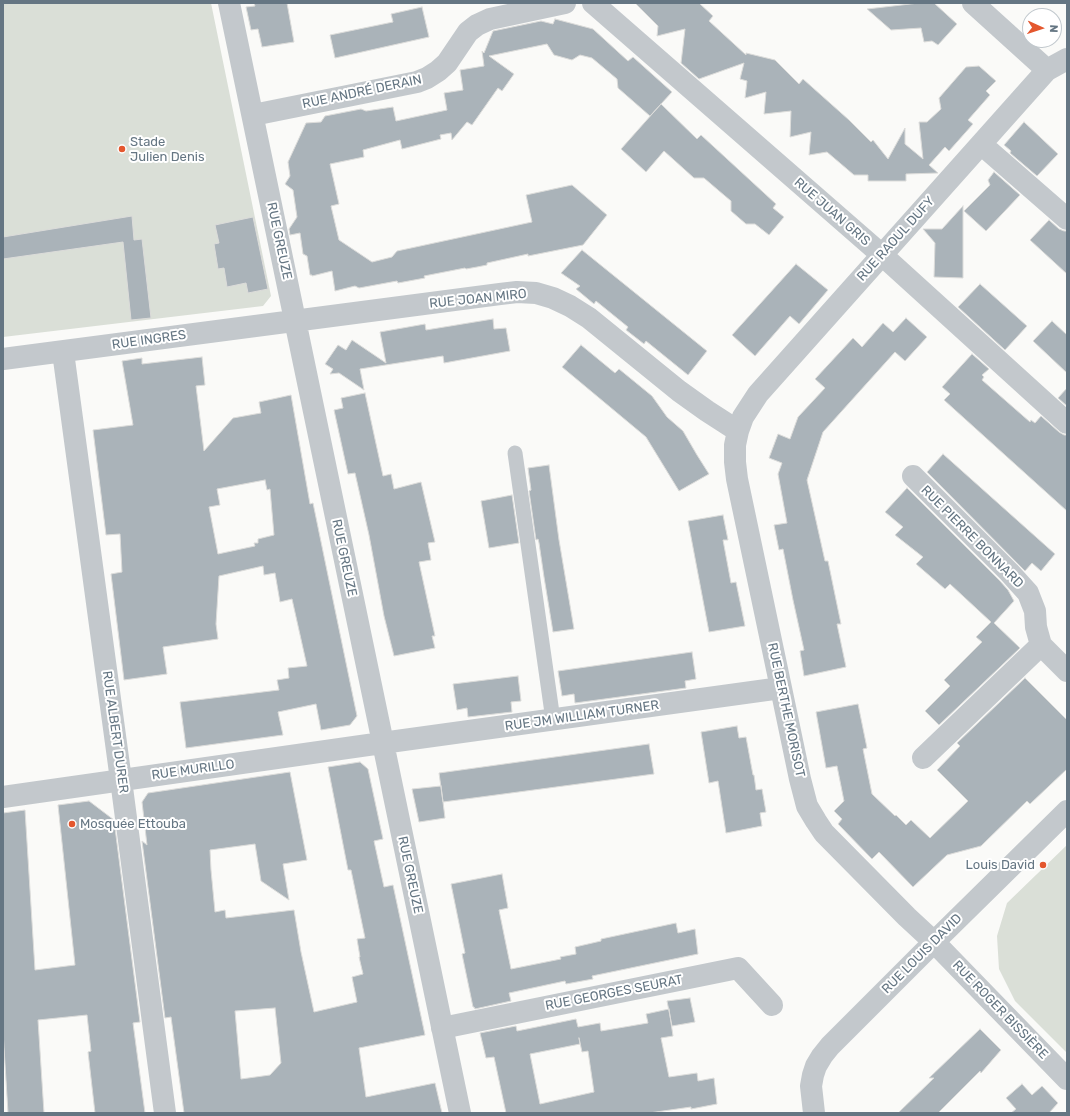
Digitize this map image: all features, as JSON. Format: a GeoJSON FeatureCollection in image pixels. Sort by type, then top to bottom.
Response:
{"type":"FeatureCollection","features":[{"type":"Feature","properties":{"kind":"street","name":"RUE GREUZE"},"geometry":{"type":"LineString","coordinates":[[229,3],[460,1113]]}},
{"type":"Feature","properties":{"kind":"street","name":"RUE ANDRÉ DERAIN"},"geometry":{"type":"LineString","coordinates":[[252,115],[417,82],[427,78],[447,63],[468,32],[477,25],[490,19],[565,3]]}},
{"type":"Feature","properties":{"kind":"street","name":"RUE JUAN GRIS"},"geometry":{"type":"LineString","coordinates":[[593,3],[882,255],[1067,423]]}},
{"type":"Feature","properties":{"kind":"street"},"geometry":{"type":"LineString","coordinates":[[973,3],[1047,70]]}},
{"type":"Feature","properties":{"kind":"street","name":"RUE RAOUL DUFY"},"geometry":{"type":"LineString","coordinates":[[738,430],[743,417],[758,394],[1047,70],[1067,59]]}},
{"type":"Feature","properties":{"kind":"street"},"geometry":{"type":"LineString","coordinates":[[981,144],[1067,219]]}},
{"type":"Feature","properties":{"kind":"street","name":"RUE JOAN MIRO"},"geometry":{"type":"LineString","coordinates":[[295,321],[511,293],[536,293],[553,298],[570,306],[589,318],[679,391],[707,411],[738,430]]}},
{"type":"Feature","properties":{"kind":"street","name":"RUE INGRES"},"geometry":{"type":"LineString","coordinates":[[3,359],[295,321]]}},
{"type":"Feature","properties":{"kind":"street","name":"RUE ALBERT DURER"},"geometry":{"type":"LineString","coordinates":[[63,352],[165,1113]]}},
{"type":"Feature","properties":{"kind":"street","name":"RUE BERTHE MORISOT"},"geometry":{"type":"LineString","coordinates":[[738,430],[735,445],[737,479],[807,806],[824,833],[907,917],[934,942]]}},
{"type":"Feature","properties":{"kind":"street","name":"RUE PIERRE BONNARD"},"geometry":{"type":"LineString","coordinates":[[912,476],[1028,593],[1035,611],[1036,627],[1041,645]]}},
{"type":"Feature","properties":{"kind":"street"},"geometry":{"type":"LineString","coordinates":[[923,758],[1041,645],[1067,671]]}},
{"type":"Feature","properties":{"kind":"street","name":"RUE JM WILLIAM TURNER"},"geometry":{"type":"LineString","coordinates":[[382,743],[781,688]]}},
{"type":"Feature","properties":{"kind":"street","name":"RUE MURILLO"},"geometry":{"type":"LineString","coordinates":[[3,797],[382,743]]}},
{"type":"Feature","properties":{"kind":"street","name":"RUE LOUIS DAVID"},"geometry":{"type":"LineString","coordinates":[[814,1113],[811,1086],[813,1075],[816,1066],[830,1046],[1067,811]]}},
{"type":"Feature","properties":{"kind":"street","name":"RUE ROGER BISSIÈRE"},"geometry":{"type":"LineString","coordinates":[[934,942],[1067,1079]]}},
{"type":"Feature","properties":{"kind":"street","name":"RUE GEORGES SEURAT"},"geometry":{"type":"LineString","coordinates":[[442,1028],[738,968],[772,1005]]}},
{"type":"Feature","properties":{"kind":"lane"},"geometry":{"type":"LineString","coordinates":[[515,453],[553,720]]}},
{"type":"Feature","properties":{"kind":"shaded area","name":"Stade Julien Denis"},"geometry":{"type":"Polygon","coordinates":[[[3,3],[211,3],[271,296],[263,306],[3,337],[3,3]]]}},
{"type":"Feature","properties":{"kind":"shaded area"},"geometry":{"type":"Polygon","coordinates":[[[1067,845],[1067,1053],[1015,1001],[999,969],[997,936],[1007,903],[1067,845]]]}},
{"type":"Feature","properties":{"kind":"building"},"geometry":{"type":"Polygon","coordinates":[[[254,3],[287,3],[294,42],[262,47],[258,29],[251,30],[246,7],[255,6],[254,3]]]}},
{"type":"Feature","properties":{"kind":"building"},"geometry":{"type":"Polygon","coordinates":[[[635,3],[699,3],[713,16],[709,21],[746,55],[746,53],[775,60],[799,84],[803,79],[871,142],[873,140],[888,159],[905,128],[905,144],[923,159],[919,122],[927,122],[941,109],[939,98],[966,67],[979,66],[996,81],[986,91],[990,95],[968,120],[973,124],[949,151],[945,147],[929,165],[938,173],[906,174],[906,181],[868,181],[868,175],[854,175],[827,152],[809,155],[811,132],[790,137],[791,111],[764,114],[766,92],[745,98],[747,81],[740,79],[744,63],[699,79],[681,63],[685,29],[657,36],[658,26],[635,3]]]}},
{"type":"Feature","properties":{"kind":"building"},"geometry":{"type":"Polygon","coordinates":[[[919,3],[934,3],[957,24],[938,45],[932,41],[924,42],[921,28],[891,30],[867,9],[919,3]]]}},
{"type":"Feature","properties":{"kind":"building"},"geometry":{"type":"Polygon","coordinates":[[[422,7],[429,37],[335,58],[330,35],[393,22],[391,14],[422,7]]]}},
{"type":"Feature","properties":{"kind":"building"},"geometry":{"type":"Polygon","coordinates":[[[555,19],[593,29],[628,61],[633,57],[672,92],[650,116],[618,88],[617,79],[592,58],[580,55],[572,60],[554,55],[547,44],[489,56],[514,74],[502,91],[498,88],[472,125],[467,122],[452,140],[451,133],[440,135],[441,139],[402,149],[400,140],[363,150],[364,157],[330,164],[339,204],[331,206],[339,240],[372,262],[392,257],[397,251],[532,222],[526,195],[572,185],[607,215],[583,245],[528,256],[528,254],[487,263],[487,265],[424,276],[425,278],[398,283],[397,281],[359,288],[355,286],[335,291],[332,271],[312,276],[310,275],[307,256],[303,254],[300,233],[290,235],[289,229],[297,217],[293,190],[285,184],[290,176],[288,162],[306,123],[321,122],[325,116],[361,109],[366,111],[393,107],[396,121],[447,110],[444,93],[463,90],[460,70],[484,66],[482,51],[484,53],[493,31],[541,21],[553,24],[555,19]]]}},
{"type":"Feature","properties":{"kind":"building"},"geometry":{"type":"Polygon","coordinates":[[[661,104],[697,139],[701,135],[776,204],[773,208],[784,217],[769,235],[755,224],[746,224],[731,211],[731,201],[704,178],[694,178],[664,151],[646,172],[621,149],[661,104]]]}},
{"type":"Feature","properties":{"kind":"building"},"geometry":{"type":"Polygon","coordinates":[[[1024,122],[1058,154],[1037,176],[1010,153],[1011,151],[1004,145],[1024,122]]]}},
{"type":"Feature","properties":{"kind":"building"},"geometry":{"type":"Polygon","coordinates":[[[994,172],[1020,195],[986,231],[964,211],[990,185],[988,180],[994,172]]]}},
{"type":"Feature","properties":{"kind":"building"},"geometry":{"type":"Polygon","coordinates":[[[963,206],[963,278],[934,277],[935,243],[923,229],[942,229],[963,206]]]}},
{"type":"Feature","properties":{"kind":"building"},"geometry":{"type":"Polygon","coordinates":[[[132,216],[134,240],[142,239],[151,318],[131,320],[123,242],[3,259],[3,237],[132,216]]]}},
{"type":"Feature","properties":{"kind":"building"},"geometry":{"type":"Polygon","coordinates":[[[253,217],[268,289],[248,293],[246,283],[227,287],[224,268],[218,269],[214,244],[219,243],[215,225],[253,217]]]}},
{"type":"Feature","properties":{"kind":"building"},"geometry":{"type":"Polygon","coordinates":[[[1049,220],[1059,229],[1067,231],[1067,274],[1030,240],[1049,220]]]}},
{"type":"Feature","properties":{"kind":"building"},"geometry":{"type":"Polygon","coordinates":[[[582,250],[707,351],[688,375],[646,341],[644,344],[626,330],[628,327],[596,301],[594,304],[576,289],[580,286],[561,273],[582,250]]]}},
{"type":"Feature","properties":{"kind":"building"},"geometry":{"type":"Polygon","coordinates":[[[796,264],[828,290],[799,324],[790,316],[755,356],[732,335],[796,264]]]}},
{"type":"Feature","properties":{"kind":"building"},"geometry":{"type":"Polygon","coordinates":[[[980,284],[1027,326],[1005,350],[958,307],[980,284]]]}},
{"type":"Feature","properties":{"kind":"building"},"geometry":{"type":"Polygon","coordinates":[[[906,318],[927,337],[905,361],[895,352],[823,432],[807,480],[825,561],[828,561],[841,624],[837,624],[846,667],[804,676],[800,651],[804,650],[783,549],[779,550],[774,525],[787,523],[778,474],[782,463],[769,458],[778,434],[790,439],[798,417],[825,388],[815,379],[853,338],[862,347],[883,323],[893,332],[906,318]]]}},
{"type":"Feature","properties":{"kind":"building"},"geometry":{"type":"Polygon","coordinates":[[[493,319],[494,329],[506,328],[510,351],[444,363],[443,356],[360,369],[364,390],[339,373],[330,374],[333,369],[325,364],[338,345],[346,350],[352,340],[386,363],[380,332],[425,324],[426,330],[493,319]]]}},
{"type":"Feature","properties":{"kind":"building"},"geometry":{"type":"Polygon","coordinates":[[[1052,321],[1067,335],[1067,373],[1033,341],[1052,321]]]}},
{"type":"Feature","properties":{"kind":"building"},"geometry":{"type":"Polygon","coordinates":[[[581,345],[615,373],[619,369],[652,396],[667,417],[683,431],[709,474],[679,491],[646,437],[562,367],[581,345]]]}},
{"type":"Feature","properties":{"kind":"building"},"geometry":{"type":"Polygon","coordinates":[[[972,354],[989,369],[982,375],[984,377],[982,380],[1030,422],[1031,420],[1035,423],[1041,416],[1059,432],[1067,435],[1067,511],[944,400],[950,394],[942,387],[972,354]]]}},
{"type":"Feature","properties":{"kind":"building"},"geometry":{"type":"Polygon","coordinates":[[[202,357],[205,385],[196,386],[204,451],[233,418],[261,413],[259,402],[291,395],[310,504],[313,503],[357,716],[350,725],[321,730],[316,704],[278,712],[283,735],[186,748],[180,702],[279,690],[277,680],[289,678],[288,668],[307,666],[292,599],[280,602],[275,573],[264,575],[263,566],[219,576],[216,624],[218,639],[163,647],[167,674],[124,680],[111,574],[122,572],[120,534],[106,535],[93,430],[133,425],[122,361],[142,358],[142,364],[202,357]],[[265,480],[217,489],[220,505],[209,507],[218,554],[255,546],[254,543],[258,543],[258,539],[274,535],[270,489],[267,490],[265,480]]]}},
{"type":"Feature","properties":{"kind":"building"},"geometry":{"type":"Polygon","coordinates":[[[1067,388],[1067,406],[1058,398],[1067,388]]]}},
{"type":"Feature","properties":{"kind":"building"},"geometry":{"type":"Polygon","coordinates":[[[365,393],[383,476],[391,474],[394,489],[421,482],[435,542],[428,543],[431,560],[419,562],[435,636],[432,636],[435,648],[394,656],[384,616],[369,535],[355,473],[348,474],[334,410],[343,408],[341,398],[365,393]]]}},
{"type":"Feature","properties":{"kind":"building"},"geometry":{"type":"Polygon","coordinates":[[[943,454],[1055,554],[1041,571],[1032,563],[1025,571],[927,472],[943,454]]]}},
{"type":"Feature","properties":{"kind":"building"},"geometry":{"type":"Polygon","coordinates":[[[549,465],[559,540],[574,629],[553,632],[539,543],[538,539],[536,540],[529,491],[531,490],[528,468],[549,465]]]}},
{"type":"Feature","properties":{"kind":"building"},"geometry":{"type":"Polygon","coordinates":[[[907,488],[1000,581],[1008,590],[1014,601],[994,623],[1020,648],[939,725],[925,711],[950,686],[944,680],[982,642],[976,637],[991,622],[950,584],[945,589],[916,564],[923,557],[895,535],[903,527],[885,512],[907,488]]]}},
{"type":"Feature","properties":{"kind":"building"},"geometry":{"type":"Polygon","coordinates":[[[512,495],[519,543],[489,548],[481,501],[512,495]]]}},
{"type":"Feature","properties":{"kind":"building"},"geometry":{"type":"Polygon","coordinates":[[[723,515],[728,540],[723,540],[731,583],[736,582],[745,626],[709,632],[688,521],[723,515]]]}},
{"type":"Feature","properties":{"kind":"building"},"geometry":{"type":"Polygon","coordinates":[[[692,652],[696,679],[685,681],[686,688],[575,703],[574,694],[562,696],[558,671],[692,652]]]}},
{"type":"Feature","properties":{"kind":"building"},"geometry":{"type":"Polygon","coordinates":[[[518,676],[521,701],[511,702],[512,712],[468,717],[467,708],[457,710],[453,684],[518,676]]]}},
{"type":"Feature","properties":{"kind":"building"},"geometry":{"type":"Polygon","coordinates":[[[1025,678],[1067,720],[1067,769],[1030,804],[1027,801],[981,846],[947,855],[913,887],[879,852],[872,859],[838,824],[842,819],[834,811],[844,801],[837,766],[826,768],[816,712],[858,704],[867,748],[863,749],[872,794],[906,825],[911,820],[930,838],[968,801],[937,770],[960,746],[957,743],[1025,678]]]}},
{"type":"Feature","properties":{"kind":"building"},"geometry":{"type":"Polygon","coordinates":[[[737,726],[739,738],[746,737],[756,790],[762,789],[766,812],[760,813],[762,826],[726,833],[718,781],[709,783],[701,732],[737,726]]]}},
{"type":"Feature","properties":{"kind":"building"},"geometry":{"type":"Polygon","coordinates":[[[649,744],[654,774],[443,802],[439,773],[649,744]]]}},
{"type":"Feature","properties":{"kind":"building"},"geometry":{"type":"Polygon","coordinates":[[[360,762],[368,769],[383,839],[374,841],[384,887],[393,885],[425,1035],[359,1048],[366,1097],[435,1083],[442,1113],[184,1113],[171,1017],[165,1018],[142,841],[147,845],[142,802],[148,793],[290,772],[307,860],[283,864],[289,900],[261,881],[255,844],[210,850],[215,912],[225,910],[226,918],[294,910],[301,952],[314,1012],[357,1002],[352,977],[363,974],[357,939],[365,938],[351,870],[348,870],[328,767],[360,762]],[[275,1008],[235,1011],[241,1079],[270,1075],[281,1063],[275,1008]]]}},
{"type":"Feature","properties":{"kind":"building"},"geometry":{"type":"Polygon","coordinates":[[[441,786],[445,818],[419,822],[412,789],[441,786]]]}},
{"type":"Feature","properties":{"kind":"building"},"geometry":{"type":"Polygon","coordinates":[[[89,801],[114,820],[140,1022],[133,1023],[145,1113],[95,1113],[88,1052],[91,1051],[87,1015],[38,1020],[44,1113],[8,1113],[3,1031],[3,813],[25,810],[35,970],[75,965],[58,805],[89,801]]]}},
{"type":"Feature","properties":{"kind":"building"},"geometry":{"type":"Polygon","coordinates":[[[502,874],[508,908],[499,910],[511,969],[561,959],[560,957],[576,954],[575,947],[601,941],[601,939],[676,923],[678,933],[695,929],[698,954],[592,976],[593,979],[566,984],[565,981],[509,993],[511,1001],[475,1009],[473,1007],[462,954],[465,953],[451,884],[502,874]]]}},
{"type":"Feature","properties":{"kind":"building"},"geometry":{"type":"Polygon","coordinates":[[[690,998],[695,1022],[672,1026],[667,1001],[690,998]]]}},
{"type":"Feature","properties":{"kind":"building"},"geometry":{"type":"Polygon","coordinates":[[[669,1009],[673,1036],[661,1038],[669,1077],[697,1073],[698,1081],[714,1078],[717,1104],[691,1109],[691,1107],[649,1113],[506,1113],[494,1057],[486,1058],[480,1033],[516,1026],[517,1031],[576,1019],[578,1027],[600,1023],[601,1031],[648,1023],[646,1014],[669,1009]],[[579,1038],[580,1044],[530,1054],[540,1104],[594,1092],[588,1051],[582,1052],[579,1038]]]}},
{"type":"Feature","properties":{"kind":"building"},"geometry":{"type":"Polygon","coordinates":[[[980,1029],[1001,1050],[981,1073],[980,1071],[938,1113],[898,1113],[934,1078],[929,1078],[980,1029]]]}},
{"type":"Feature","properties":{"kind":"building"},"geometry":{"type":"Polygon","coordinates":[[[1022,1084],[1032,1095],[1042,1086],[1058,1103],[1049,1113],[1011,1113],[1016,1109],[1006,1098],[1022,1084]]]}},
{"type":"Feature","properties":{"kind":"place","name":"Stade Julien Denis"},"geometry":{"type":"Point","coordinates":[122,149]}},
{"type":"Feature","properties":{"kind":"place","name":"Mosquée Ettouba"},"geometry":{"type":"Point","coordinates":[72,824]}},
{"type":"Feature","properties":{"kind":"place","name":"Louis David"},"geometry":{"type":"Point","coordinates":[1043,865]}}]}
